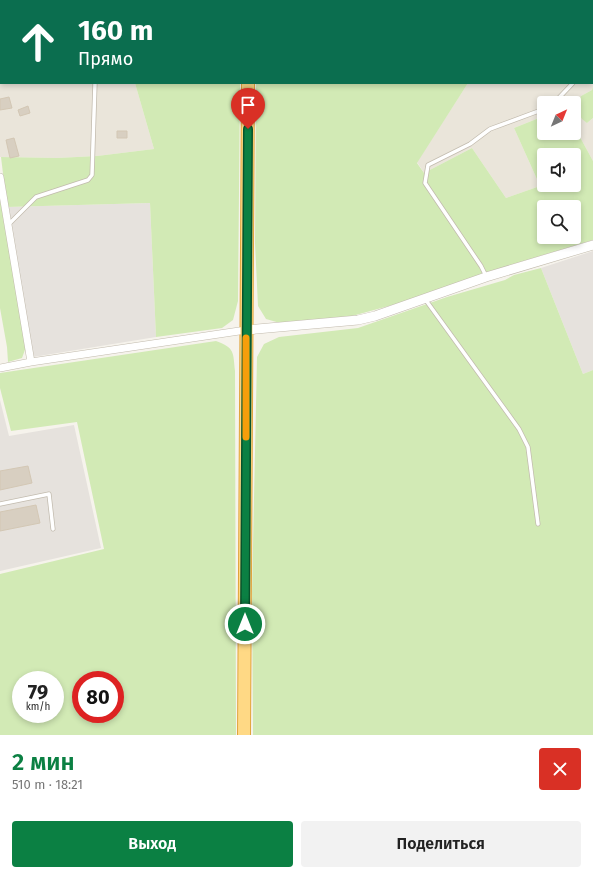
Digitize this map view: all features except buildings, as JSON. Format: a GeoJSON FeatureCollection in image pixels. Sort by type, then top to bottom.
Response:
{"type":"FeatureCollection","features":[{"type":"Feature","properties":{"kind":"highway"},"geometry":{"type":"LineString","coordinates":[[244,735],[248,84]]}},
{"type":"Feature","properties":{"kind":"street"},"geometry":{"type":"LineString","coordinates":[[0,177],[31,362]]}},
{"type":"Feature","properties":{"kind":"street"},"geometry":{"type":"LineString","coordinates":[[0,368],[246,330],[358,320],[375,316],[486,277],[593,245]]}},
{"type":"Feature","properties":{"kind":"lane"},"geometry":{"type":"LineString","coordinates":[[8,225],[36,197],[88,180],[92,175],[95,84]]}},
{"type":"Feature","properties":{"kind":"lane"},"geometry":{"type":"LineString","coordinates":[[561,96],[572,84]]}},
{"type":"Feature","properties":{"kind":"lane"},"geometry":{"type":"LineString","coordinates":[[486,277],[481,266],[425,183],[428,166],[470,144],[490,129],[537,112]]}},
{"type":"Feature","properties":{"kind":"lane"},"geometry":{"type":"LineString","coordinates":[[425,299],[519,429],[528,447],[538,524]]}},
{"type":"Feature","properties":{"kind":"lane"},"geometry":{"type":"LineString","coordinates":[[0,504],[49,494],[53,529]]}},
{"type":"Feature","properties":{"kind":"shaded area"},"geometry":{"type":"Polygon","coordinates":[[[0,84],[135,84],[154,149],[97,156],[57,158],[0,157],[0,84]]]}},
{"type":"Feature","properties":{"kind":"shaded area"},"geometry":{"type":"Polygon","coordinates":[[[467,84],[593,84],[592,90],[581,96],[537,96],[537,119],[514,128],[537,179],[537,187],[506,198],[472,148],[424,173],[417,162],[467,84]]]}},
{"type":"Feature","properties":{"kind":"shaded area"},"geometry":{"type":"Polygon","coordinates":[[[581,96],[587,123],[593,118],[593,161],[581,139],[581,96]]]}},
{"type":"Feature","properties":{"kind":"shaded area"},"geometry":{"type":"Polygon","coordinates":[[[150,203],[156,337],[33,357],[7,207],[150,203]]]}},
{"type":"Feature","properties":{"kind":"shaded area"},"geometry":{"type":"Polygon","coordinates":[[[593,251],[593,370],[583,374],[541,268],[593,251]]]}},
{"type":"Feature","properties":{"kind":"shaded area"},"geometry":{"type":"Polygon","coordinates":[[[0,400],[9,436],[74,425],[101,548],[0,571],[0,400]]]}},
{"type":"Feature","properties":{"kind":"green space"},"geometry":{"type":"Polygon","coordinates":[[[135,84],[240,84],[238,301],[233,320],[222,328],[156,337],[150,203],[7,207],[1,157],[57,158],[97,156],[154,149],[135,84]]]}},
{"type":"Feature","properties":{"kind":"green space"},"geometry":{"type":"Polygon","coordinates":[[[256,84],[467,84],[417,163],[424,173],[472,148],[506,198],[537,187],[537,192],[581,192],[581,148],[537,148],[537,179],[514,128],[537,119],[537,140],[581,139],[593,161],[593,240],[581,244],[581,200],[537,200],[537,244],[580,244],[481,274],[469,280],[407,301],[352,316],[280,323],[266,319],[258,306],[255,243],[256,84]]]}},
{"type":"Feature","properties":{"kind":"green space"},"geometry":{"type":"Polygon","coordinates":[[[593,87],[593,118],[587,123],[581,117],[581,96],[592,90],[593,87]]]}},
{"type":"Feature","properties":{"kind":"green space"},"geometry":{"type":"Polygon","coordinates":[[[0,199],[26,347],[22,358],[8,362],[7,347],[0,308],[0,199]]]}},
{"type":"Feature","properties":{"kind":"green space"},"geometry":{"type":"Polygon","coordinates":[[[541,268],[583,374],[593,370],[593,735],[253,735],[252,593],[257,357],[264,344],[279,337],[358,328],[447,297],[505,280],[514,275],[541,268]]]}},
{"type":"Feature","properties":{"kind":"green space"},"geometry":{"type":"Polygon","coordinates":[[[216,341],[230,349],[234,359],[235,371],[236,735],[0,735],[0,574],[104,549],[77,422],[11,431],[0,388],[0,373],[216,341]]]}},
{"type":"Feature","properties":{"kind":"slow traffic"},"geometry":{"type":"LineString","coordinates":[[246,338],[246,437]]}},
{"type":"Feature","properties":{"kind":"route"},"geometry":{"type":"LineString","coordinates":[[245,624],[248,129]]}}]}
